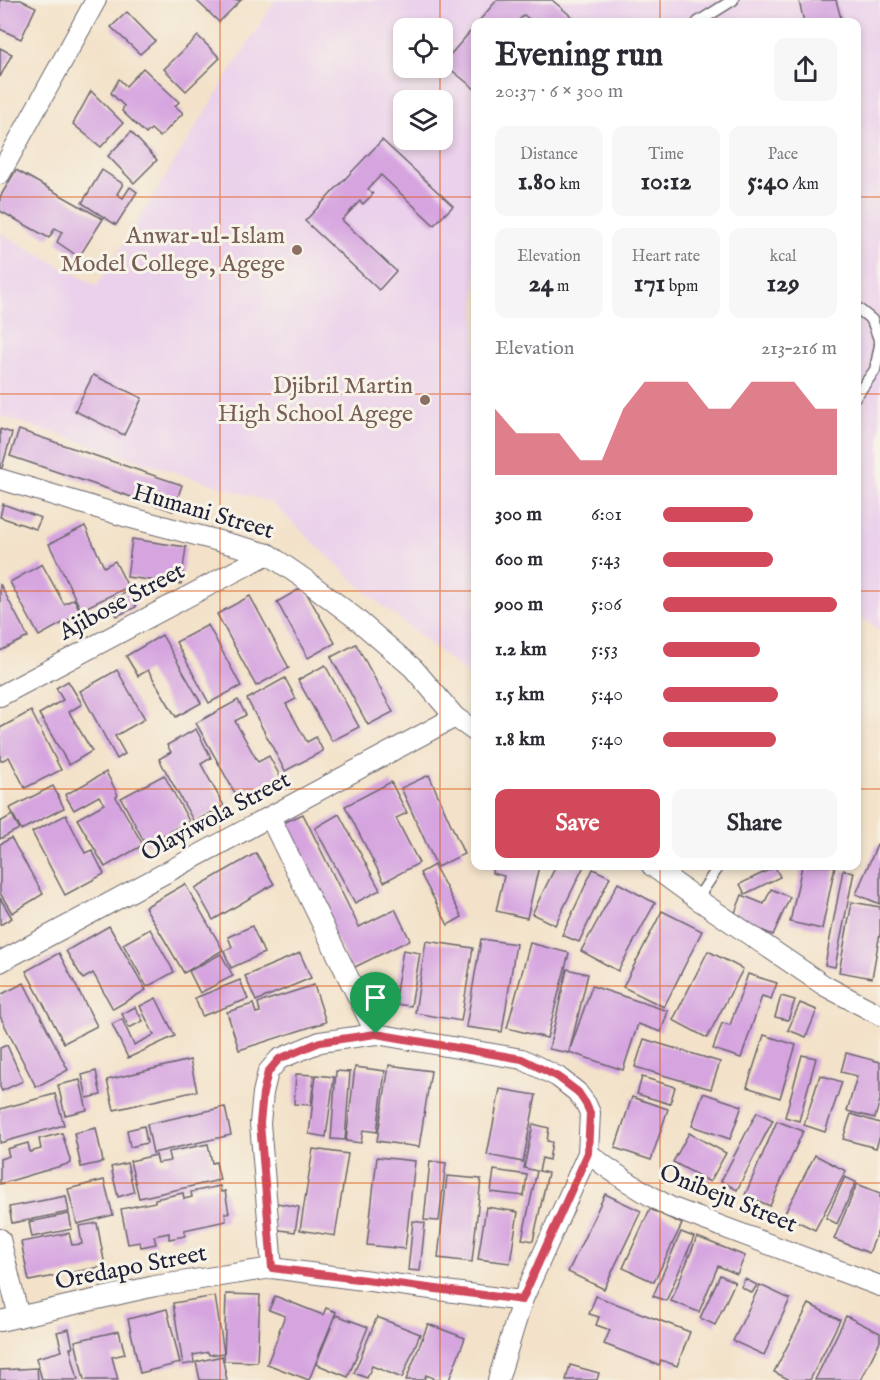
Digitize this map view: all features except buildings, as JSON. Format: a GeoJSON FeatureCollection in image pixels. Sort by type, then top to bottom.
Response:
{"type":"FeatureCollection","features":[{"type":"Feature","properties":{"kind":"street"},"geometry":{"type":"LineString","coordinates":[[0,174],[96,0]]}},
{"type":"Feature","properties":{"kind":"street","name":"Humani Street"},"geometry":{"type":"LineString","coordinates":[[0,479],[124,516],[268,554],[354,617],[413,668],[456,717],[471,728]]}},
{"type":"Feature","properties":{"kind":"street","name":"Ajibose Street"},"geometry":{"type":"LineString","coordinates":[[0,696],[268,554]]}},
{"type":"Feature","properties":{"kind":"street","name":"Olayiwola Street"},"geometry":{"type":"LineString","coordinates":[[0,962],[456,717]]}},
{"type":"Feature","properties":{"kind":"street"},"geometry":{"type":"LineString","coordinates":[[270,816],[376,1034]]}},
{"type":"Feature","properties":{"kind":"street"},"geometry":{"type":"LineString","coordinates":[[657,870],[697,900],[825,986],[880,1015]]}},
{"type":"Feature","properties":{"kind":"street"},"geometry":{"type":"LineString","coordinates":[[272,1268],[260,1123],[268,1072],[279,1059],[320,1042],[376,1034],[522,1059],[558,1077],[578,1092],[590,1113],[588,1153],[522,1300],[498,1380]]}},
{"type":"Feature","properties":{"kind":"street","name":"Onibeju Street"},"geometry":{"type":"LineString","coordinates":[[588,1153],[618,1177],[670,1207],[880,1286]]}},
{"type":"Feature","properties":{"kind":"street"},"geometry":{"type":"LineString","coordinates":[[0,1239],[10,1319]]}},
{"type":"Feature","properties":{"kind":"street","name":"Oredapo Street"},"geometry":{"type":"LineString","coordinates":[[10,1319],[155,1286],[272,1268],[522,1300]]}},
{"type":"Feature","properties":{"kind":"lane"},"geometry":{"type":"LineString","coordinates":[[704,18],[733,0]]}},
{"type":"Feature","properties":{"kind":"lane"},"geometry":{"type":"LineString","coordinates":[[861,311],[872,320],[880,344],[875,370],[861,389]]}},
{"type":"Feature","properties":{"kind":"lane"},"geometry":{"type":"LineString","coordinates":[[697,900],[716,870]]}},
{"type":"Feature","properties":{"kind":"shaded area","name":"Anwar-ul-Islam Model College, Agege"},"geometry":{"type":"Polygon","coordinates":[[[275,0],[880,0],[880,631],[861,616],[861,18],[471,18],[471,677],[368,594],[272,503],[0,416],[0,233],[97,286],[275,0]]]}},
{"type":"Feature","properties":{"kind":"place","name":"Anwar-ul-Islam Model College, Agege"},"geometry":{"type":"Point","coordinates":[297,250]}},
{"type":"Feature","properties":{"kind":"place","name":"Djibril Martin High School Agege"},"geometry":{"type":"Point","coordinates":[425,400]}},
{"type":"Feature","properties":{"kind":"route"},"geometry":{"type":"LineString","coordinates":[[376,1034],[522,1059],[558,1077],[578,1092],[586,1104],[590,1113],[588,1153],[522,1300],[272,1268],[260,1123],[268,1072],[279,1059],[320,1042],[376,1034]]}}]}
